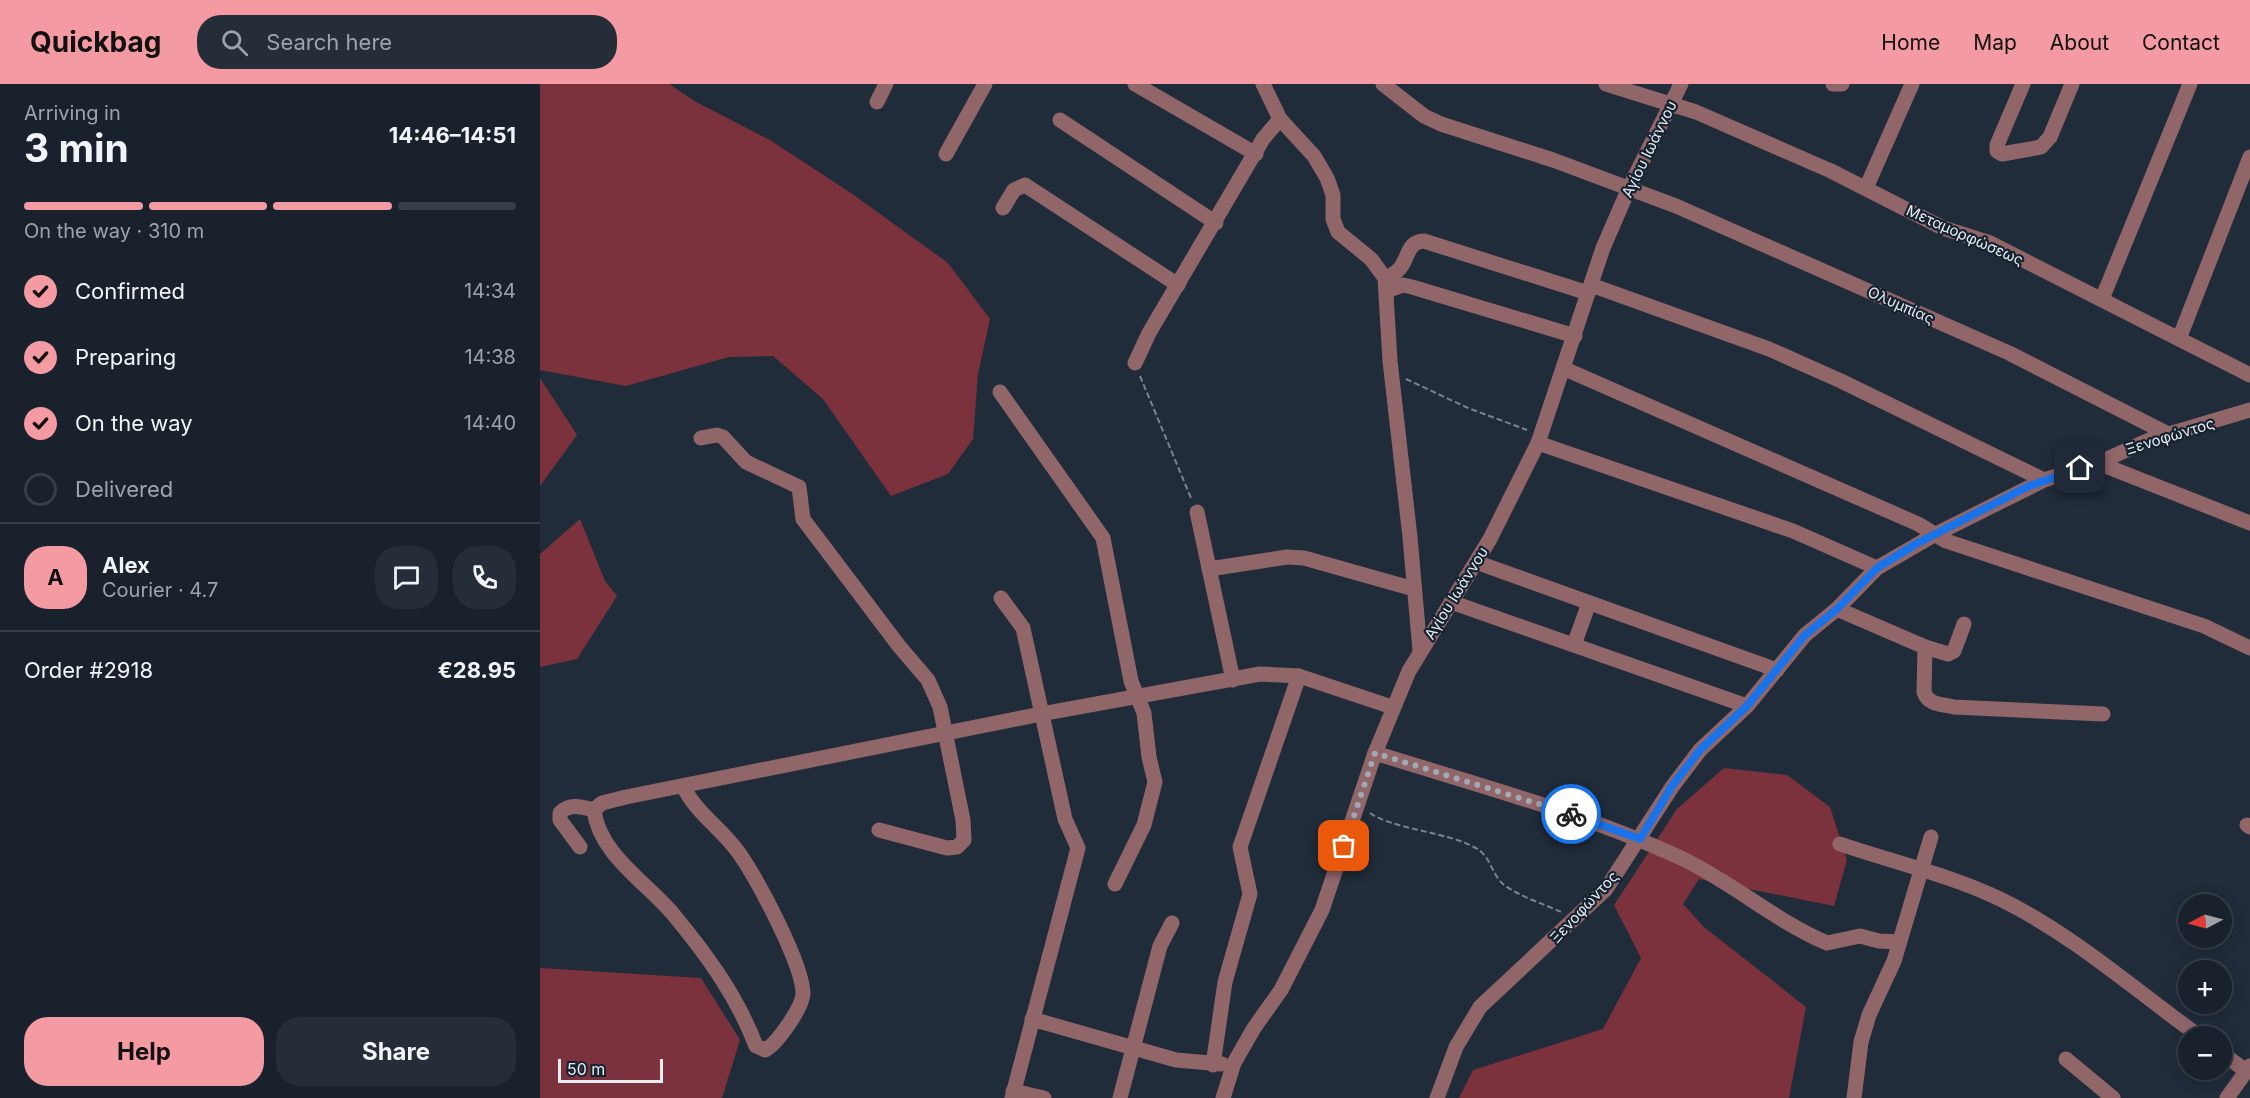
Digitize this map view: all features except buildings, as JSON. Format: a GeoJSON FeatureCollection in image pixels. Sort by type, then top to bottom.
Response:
{"type":"FeatureCollection","features":[{"type":"Feature","properties":{"kind":"street"},"geometry":{"type":"LineString","coordinates":[[877,102],[886,84]]}},
{"type":"Feature","properties":{"kind":"street"},"geometry":{"type":"LineString","coordinates":[[946,154],[985,84]]}},
{"type":"Feature","properties":{"kind":"street"},"geometry":{"type":"LineString","coordinates":[[1135,84],[1256,154]]}},
{"type":"Feature","properties":{"kind":"street"},"geometry":{"type":"LineString","coordinates":[[1263,84],[1280,119],[1314,156],[1327,177],[1333,195],[1333,219],[1338,232],[1371,259],[1386,284],[1392,376],[1420,651]]}},
{"type":"Feature","properties":{"kind":"street","name":"Ολυμπίας"},"geometry":{"type":"LineString","coordinates":[[1383,84],[1424,116],[1441,124],[1629,188],[1707,219],[2008,353],[2168,434]]}},
{"type":"Feature","properties":{"kind":"street","name":"Μεταμορφώσεως"},"geometry":{"type":"LineString","coordinates":[[1606,84],[1721,122],[1866,188],[1943,228],[1990,243],[2250,375]]}},
{"type":"Feature","properties":{"kind":"street","name":"Αγίου Ιωάννου"},"geometry":{"type":"LineString","coordinates":[[1222,1098],[1234,1064],[1254,1028],[1281,990],[1322,910],[1392,706],[1420,651],[1476,562],[1540,439],[1565,369],[1589,289],[1629,188],[1681,84]]}},
{"type":"Feature","properties":{"kind":"street"},"geometry":{"type":"LineString","coordinates":[[1833,84],[1842,84]]}},
{"type":"Feature","properties":{"kind":"street"},"geometry":{"type":"LineString","coordinates":[[1866,188],[1912,84]]}},
{"type":"Feature","properties":{"kind":"street"},"geometry":{"type":"LineString","coordinates":[[2023,84],[1997,145],[1997,151],[2002,154],[2041,147],[2050,137],[2072,84]]}},
{"type":"Feature","properties":{"kind":"street"},"geometry":{"type":"LineString","coordinates":[[2102,299],[2190,84]]}},
{"type":"Feature","properties":{"kind":"street"},"geometry":{"type":"LineString","coordinates":[[1135,363],[1149,333],[1216,223],[1263,138],[1280,119]]}},
{"type":"Feature","properties":{"kind":"street"},"geometry":{"type":"LineString","coordinates":[[1060,120],[1216,223]]}},
{"type":"Feature","properties":{"kind":"street"},"geometry":{"type":"LineString","coordinates":[[2179,339],[2250,157]]}},
{"type":"Feature","properties":{"kind":"street"},"geometry":{"type":"LineString","coordinates":[[1002,208],[1014,190],[1025,185],[1178,285]]}},
{"type":"Feature","properties":{"kind":"street"},"geometry":{"type":"LineString","coordinates":[[1386,284],[1404,266],[1411,246],[1417,241],[1424,241],[1589,289],[1769,349],[1841,381],[2044,480]]}},
{"type":"Feature","properties":{"kind":"street"},"geometry":{"type":"LineString","coordinates":[[1386,284],[1412,287],[1575,336]]}},
{"type":"Feature","properties":{"kind":"street"},"geometry":{"type":"LineString","coordinates":[[1565,369],[1918,524],[1946,541],[2106,596],[2204,626],[2250,648]]}},
{"type":"Feature","properties":{"kind":"street"},"geometry":{"type":"LineString","coordinates":[[1000,392],[1103,538],[1131,681],[1144,713],[1149,757],[1155,782],[1143,825],[1115,884]]}},
{"type":"Feature","properties":{"kind":"street","name":"Ξενοφώντος"},"geometry":{"type":"LineString","coordinates":[[1437,1098],[1456,1047],[1480,1007],[1606,889],[1688,764],[1709,740],[1747,706],[1805,635],[1837,609],[1877,568],[1934,535],[2044,480],[2098,463],[2126,449],[2168,434],[2250,410]]}},
{"type":"Feature","properties":{"kind":"street"},"geometry":{"type":"LineString","coordinates":[[701,438],[717,435],[723,437],[746,462],[799,487],[803,519],[899,646],[928,680],[940,707],[963,820],[964,840],[957,848],[947,848],[879,830]]}},
{"type":"Feature","properties":{"kind":"street"},"geometry":{"type":"LineString","coordinates":[[1540,439],[1793,531],[1877,568]]}},
{"type":"Feature","properties":{"kind":"street"},"geometry":{"type":"LineString","coordinates":[[2098,463],[2250,523]]}},
{"type":"Feature","properties":{"kind":"street"},"geometry":{"type":"LineString","coordinates":[[1197,512],[1233,680]]}},
{"type":"Feature","properties":{"kind":"street"},"geometry":{"type":"LineString","coordinates":[[1209,568],[1287,557],[1304,558],[1414,589]]}},
{"type":"Feature","properties":{"kind":"street"},"geometry":{"type":"LineString","coordinates":[[1476,562],[1777,670]]}},
{"type":"Feature","properties":{"kind":"street"},"geometry":{"type":"LineString","coordinates":[[1001,598],[1023,628],[1065,819],[1078,848],[1012,1094],[1044,1098]]}},
{"type":"Feature","properties":{"kind":"street"},"geometry":{"type":"LineString","coordinates":[[1451,602],[1747,706]]}},
{"type":"Feature","properties":{"kind":"street"},"geometry":{"type":"LineString","coordinates":[[1574,645],[1589,603]]}},
{"type":"Feature","properties":{"kind":"street"},"geometry":{"type":"LineString","coordinates":[[1837,609],[1925,647],[1951,654],[1964,624]]}},
{"type":"Feature","properties":{"kind":"street"},"geometry":{"type":"LineString","coordinates":[[1925,647],[1924,692],[1926,699],[1931,702],[1954,707],[2103,714]]}},
{"type":"Feature","properties":{"kind":"street"},"geometry":{"type":"LineString","coordinates":[[594,810],[602,803],[683,786],[1041,714],[1260,674],[1299,676],[1392,706]]}},
{"type":"Feature","properties":{"kind":"street"},"geometry":{"type":"LineString","coordinates":[[1213,1065],[1225,982],[1250,894],[1240,847],[1299,676]]}},
{"type":"Feature","properties":{"kind":"street"},"geometry":{"type":"LineString","coordinates":[[1375,753],[1570,814],[1640,839],[1727,883],[1827,943],[1860,936],[1879,941],[1899,942]]}},
{"type":"Feature","properties":{"kind":"street"},"geometry":{"type":"LineString","coordinates":[[594,810],[604,839],[671,912],[707,956],[736,999],[756,1046],[765,1050],[773,1046],[799,1006],[803,996],[801,981],[783,935],[739,853],[690,800],[683,786]]}},
{"type":"Feature","properties":{"kind":"street"},"geometry":{"type":"LineString","coordinates":[[580,847],[560,820],[560,813],[565,808],[578,806],[594,810]]}},
{"type":"Feature","properties":{"kind":"street"},"geometry":{"type":"LineString","coordinates":[[1854,1098],[1861,1042],[1878,994],[1894,961],[1931,837]]}},
{"type":"Feature","properties":{"kind":"street"},"geometry":{"type":"LineString","coordinates":[[1840,844],[2000,900],[2041,923],[2185,1026]]}},
{"type":"Feature","properties":{"kind":"street"},"geometry":{"type":"LineString","coordinates":[[1120,1098],[1160,946],[1172,923]]}},
{"type":"Feature","properties":{"kind":"street"},"geometry":{"type":"LineString","coordinates":[[1032,1019],[1176,1060],[1213,1065],[1234,1064]]}},
{"type":"Feature","properties":{"kind":"street"},"geometry":{"type":"LineString","coordinates":[[2066,1059],[2113,1098]]}},
{"type":"Feature","properties":{"kind":"street"},"geometry":{"type":"LineString","coordinates":[[2227,1098],[2248,1069],[2232,1059]]}},
{"type":"Feature","properties":{"kind":"path"},"geometry":{"type":"LineString","coordinates":[[1135,363],[1197,512]]}},
{"type":"Feature","properties":{"kind":"path"},"geometry":{"type":"LineString","coordinates":[[1392,376],[1416,382],[1468,408],[1540,439]]}},
{"type":"Feature","properties":{"kind":"path"},"geometry":{"type":"LineString","coordinates":[[1359,804],[1376,817],[1421,829],[1478,850],[1487,858],[1502,884],[1575,918]]}},
{"type":"Feature","properties":{"kind":"shaded area"},"geometry":{"type":"Polygon","coordinates":[[[540,84],[669,84],[696,102],[770,140],[851,193],[948,263],[990,319],[978,374],[973,439],[948,474],[891,496],[823,399],[773,356],[729,357],[626,386],[540,370],[540,84]]]}},
{"type":"Feature","properties":{"kind":"shaded area"},"geometry":{"type":"Polygon","coordinates":[[[540,378],[577,435],[540,486],[540,378]]]}},
{"type":"Feature","properties":{"kind":"shaded area"},"geometry":{"type":"Polygon","coordinates":[[[580,519],[605,581],[617,596],[577,659],[540,667],[540,554],[580,519]]]}},
{"type":"Feature","properties":{"kind":"shaded area"},"geometry":{"type":"Polygon","coordinates":[[[1724,768],[1787,775],[1830,807],[1847,860],[1834,906],[1699,879],[1683,904],[1704,927],[1806,1007],[1789,1098],[1459,1098],[1473,1070],[1603,1029],[1641,958],[1614,905],[1677,809],[1724,768]]]}},
{"type":"Feature","properties":{"kind":"shaded area"},"geometry":{"type":"Polygon","coordinates":[[[540,968],[701,978],[740,1040],[722,1098],[540,1098],[540,968]]]}},
{"type":"Feature","properties":{"kind":"way so far"},"geometry":{"type":"LineString","coordinates":[[1344,846],[1375,753],[1571,814]]}},
{"type":"Feature","properties":{"kind":"route"},"geometry":{"type":"LineString","coordinates":[[1571,814],[1640,839],[1672,786],[1700,750],[1760,692],[1805,635],[1837,609],[1877,568],[1916,544],[2027,487],[2080,468]]}}]}
